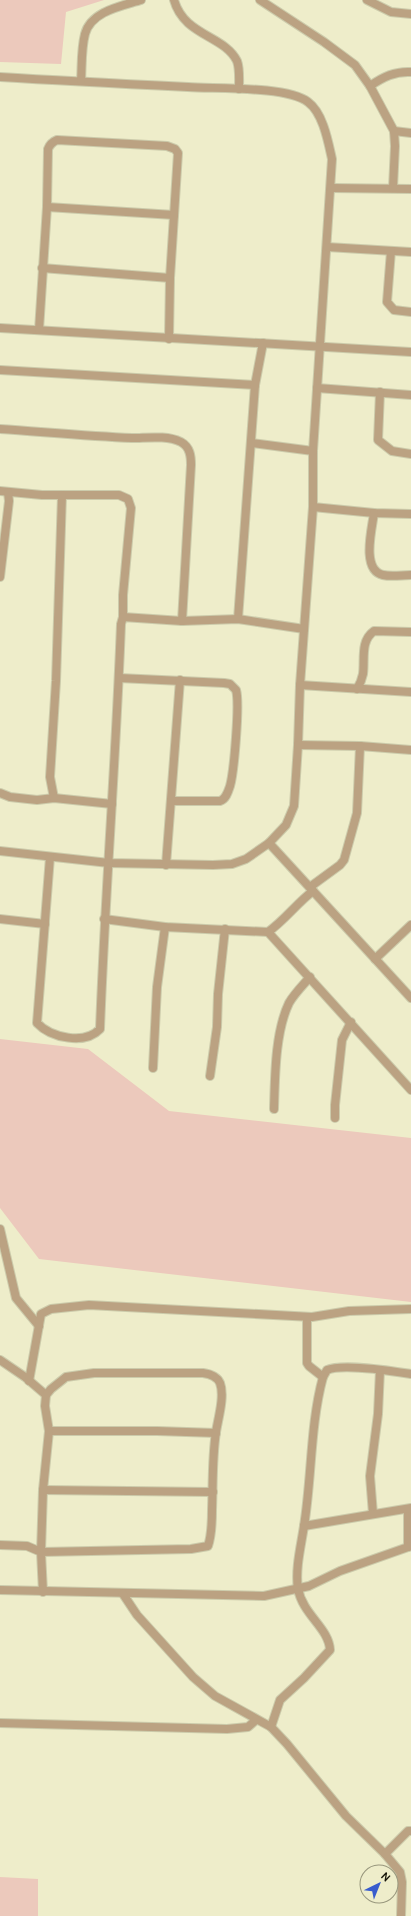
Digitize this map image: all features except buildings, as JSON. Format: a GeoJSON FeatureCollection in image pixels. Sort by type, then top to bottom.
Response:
{"type":"FeatureCollection","features":[{"type":"Feature","properties":{"kind":"street"},"geometry":{"type":"LineString","coordinates":[[81,81],[85,34],[92,23],[102,14],[141,0]]}},
{"type":"Feature","properties":{"kind":"street"},"geometry":{"type":"LineString","coordinates":[[174,0],[181,17],[223,47],[236,61],[239,89]]}},
{"type":"Feature","properties":{"kind":"street"},"geometry":{"type":"LineString","coordinates":[[260,0],[324,42],[355,65],[370,86],[394,132],[394,188]]}},
{"type":"Feature","properties":{"kind":"street"},"geometry":{"type":"LineString","coordinates":[[367,0],[391,12],[411,14]]}},
{"type":"Feature","properties":{"kind":"street"},"geometry":{"type":"LineString","coordinates":[[370,86],[387,75],[401,71],[411,72]]}},
{"type":"Feature","properties":{"kind":"street"},"geometry":{"type":"LineString","coordinates":[[0,77],[239,89],[288,94],[300,97],[315,108],[322,122],[332,160],[313,450],[313,507],[300,685],[294,806],[286,825],[269,843],[246,859],[232,864],[109,863],[0,851]]}},
{"type":"Feature","properties":{"kind":"street"},"geometry":{"type":"LineString","coordinates":[[394,132],[411,132]]}},
{"type":"Feature","properties":{"kind":"street"},"geometry":{"type":"LineString","coordinates":[[39,330],[47,207],[48,149],[52,141],[167,146],[175,149],[178,153],[170,278],[169,339]]}},
{"type":"Feature","properties":{"kind":"street"},"geometry":{"type":"LineString","coordinates":[[331,188],[411,189]]}},
{"type":"Feature","properties":{"kind":"street"},"geometry":{"type":"LineString","coordinates":[[47,207],[174,215]]}},
{"type":"Feature","properties":{"kind":"street"},"geometry":{"type":"LineString","coordinates":[[327,247],[411,252]]}},
{"type":"Feature","properties":{"kind":"street"},"geometry":{"type":"LineString","coordinates":[[391,251],[387,302],[394,310],[411,312]]}},
{"type":"Feature","properties":{"kind":"street"},"geometry":{"type":"LineString","coordinates":[[42,268],[170,278]]}},
{"type":"Feature","properties":{"kind":"street"},"geometry":{"type":"LineString","coordinates":[[0,328],[411,352]]}},
{"type":"Feature","properties":{"kind":"street"},"geometry":{"type":"LineString","coordinates":[[238,620],[252,443],[255,384],[263,343]]}},
{"type":"Feature","properties":{"kind":"street"},"geometry":{"type":"LineString","coordinates":[[0,370],[255,384]]}},
{"type":"Feature","properties":{"kind":"street"},"geometry":{"type":"LineString","coordinates":[[318,388],[411,395]]}},
{"type":"Feature","properties":{"kind":"street"},"geometry":{"type":"LineString","coordinates":[[380,392],[378,440],[392,451],[411,454]]}},
{"type":"Feature","properties":{"kind":"street"},"geometry":{"type":"LineString","coordinates":[[0,429],[132,438],[164,438],[180,442],[186,446],[191,456],[191,465],[182,621]]}},
{"type":"Feature","properties":{"kind":"street"},"geometry":{"type":"LineString","coordinates":[[252,443],[313,450]]}},
{"type":"Feature","properties":{"kind":"street"},"geometry":{"type":"LineString","coordinates":[[4,491],[62,495],[119,495],[128,499],[130,503],[130,529],[123,595],[123,617],[121,624],[109,863],[104,919],[100,1029],[88,1037],[76,1038],[51,1032],[37,1023],[50,857]]}},
{"type":"Feature","properties":{"kind":"street"},"geometry":{"type":"LineString","coordinates":[[0,577],[9,501],[4,491]]}},
{"type":"Feature","properties":{"kind":"street"},"geometry":{"type":"LineString","coordinates":[[54,798],[50,777],[56,681],[62,495]]}},
{"type":"Feature","properties":{"kind":"street"},"geometry":{"type":"LineString","coordinates":[[313,507],[374,513],[411,514]]}},
{"type":"Feature","properties":{"kind":"street"},"geometry":{"type":"LineString","coordinates":[[374,513],[370,549],[371,566],[375,571],[383,575],[411,575]]}},
{"type":"Feature","properties":{"kind":"street"},"geometry":{"type":"LineString","coordinates":[[123,617],[182,621],[238,620],[304,629]]}},
{"type":"Feature","properties":{"kind":"street"},"geometry":{"type":"LineString","coordinates":[[357,689],[363,675],[365,645],[368,636],[374,631],[411,632]]}},
{"type":"Feature","properties":{"kind":"street"},"geometry":{"type":"LineString","coordinates":[[119,678],[224,683],[234,687],[237,694],[236,729],[230,784],[226,797],[220,801],[171,801]]}},
{"type":"Feature","properties":{"kind":"street"},"geometry":{"type":"LineString","coordinates":[[166,864],[180,680]]}},
{"type":"Feature","properties":{"kind":"street"},"geometry":{"type":"LineString","coordinates":[[300,685],[411,692]]}},
{"type":"Feature","properties":{"kind":"street"},"geometry":{"type":"LineString","coordinates":[[298,745],[360,746],[411,750]]}},
{"type":"Feature","properties":{"kind":"street"},"geometry":{"type":"LineString","coordinates":[[104,919],[165,927],[268,932],[281,923],[311,889],[344,860],[350,844],[357,813],[360,746]]}},
{"type":"Feature","properties":{"kind":"street"},"geometry":{"type":"LineString","coordinates":[[0,793],[10,797],[37,800],[54,798],[112,804]]}},
{"type":"Feature","properties":{"kind":"street"},"geometry":{"type":"LineString","coordinates":[[269,843],[411,998]]}},
{"type":"Feature","properties":{"kind":"street"},"geometry":{"type":"LineString","coordinates":[[0,918],[45,924]]}},
{"type":"Feature","properties":{"kind":"street"},"geometry":{"type":"LineString","coordinates":[[375,959],[411,925]]}},
{"type":"Feature","properties":{"kind":"street"},"geometry":{"type":"LineString","coordinates":[[153,1068],[157,987],[165,927]]}},
{"type":"Feature","properties":{"kind":"street"},"geometry":{"type":"LineString","coordinates":[[210,1076],[217,1027],[218,994],[225,930]]}},
{"type":"Feature","properties":{"kind":"street"},"geometry":{"type":"LineString","coordinates":[[268,932],[310,976],[411,1090]]}},
{"type":"Feature","properties":{"kind":"street"},"geometry":{"type":"LineString","coordinates":[[274,1109],[276,1060],[284,1015],[290,1002],[310,976]]}},
{"type":"Feature","properties":{"kind":"street"},"geometry":{"type":"LineString","coordinates":[[335,1118],[342,1040],[351,1022]]}},
{"type":"Feature","properties":{"kind":"street"},"geometry":{"type":"LineString","coordinates":[[0,1230],[16,1298],[39,1326]]}},
{"type":"Feature","properties":{"kind":"street"},"geometry":{"type":"LineString","coordinates":[[0,1267],[10,1268]]}},
{"type":"Feature","properties":{"kind":"street"},"geometry":{"type":"LineString","coordinates":[[29,1381],[41,1314],[51,1310],[89,1305],[307,1317],[348,1310],[411,1310]]}},
{"type":"Feature","properties":{"kind":"street"},"geometry":{"type":"LineString","coordinates":[[307,1317],[307,1363],[323,1377]]}},
{"type":"Feature","properties":{"kind":"street"},"geometry":{"type":"LineString","coordinates":[[0,1360],[29,1381],[46,1396]]}},
{"type":"Feature","properties":{"kind":"street"},"geometry":{"type":"LineString","coordinates":[[271,1727],[280,1700],[304,1678],[330,1650],[330,1643],[306,1610],[298,1589],[299,1557],[304,1526],[312,1450],[323,1377],[327,1370],[332,1368],[380,1370],[411,1374]]}},
{"type":"Feature","properties":{"kind":"street"},"geometry":{"type":"LineString","coordinates":[[373,1514],[370,1476],[378,1414],[380,1370]]}},
{"type":"Feature","properties":{"kind":"street"},"geometry":{"type":"LineString","coordinates":[[0,1546],[27,1546],[41,1552],[190,1549],[208,1546],[211,1533],[216,1433],[220,1413],[221,1384],[216,1377],[210,1374],[94,1372],[66,1377],[55,1385],[46,1396],[45,1406],[49,1431],[43,1490],[41,1552],[43,1592]]}},
{"type":"Feature","properties":{"kind":"street"},"geometry":{"type":"LineString","coordinates":[[49,1431],[157,1431],[216,1433]]}},
{"type":"Feature","properties":{"kind":"street"},"geometry":{"type":"LineString","coordinates":[[43,1490],[213,1492]]}},
{"type":"Feature","properties":{"kind":"street"},"geometry":{"type":"LineString","coordinates":[[0,1590],[250,1597],[298,1589],[340,1571],[410,1546],[410,1508],[304,1526]]}},
{"type":"Feature","properties":{"kind":"street"},"geometry":{"type":"LineString","coordinates":[[123,1594],[138,1615],[194,1677],[215,1696],[271,1727],[287,1744],[346,1816],[385,1854],[400,1872],[402,1882],[401,1916]]}},
{"type":"Feature","properties":{"kind":"street"},"geometry":{"type":"LineString","coordinates":[[0,1723],[227,1729],[248,1728],[256,1720]]}},
{"type":"Feature","properties":{"kind":"street"},"geometry":{"type":"LineString","coordinates":[[385,1854],[410,1829]]}},
{"type":"Feature","properties":{"kind":"shaded area"},"geometry":{"type":"Polygon","coordinates":[[[0,0],[104,0],[66,12],[61,64],[0,62],[0,0]]]}},
{"type":"Feature","properties":{"kind":"shaded area"},"geometry":{"type":"Polygon","coordinates":[[[0,1039],[88,1049],[169,1111],[411,1138],[411,1302],[39,1259],[0,1208],[0,1039]]]}},
{"type":"Feature","properties":{"kind":"shaded area"},"geometry":{"type":"Polygon","coordinates":[[[0,1877],[38,1879],[38,1916],[0,1916],[0,1877]]]}}]}
